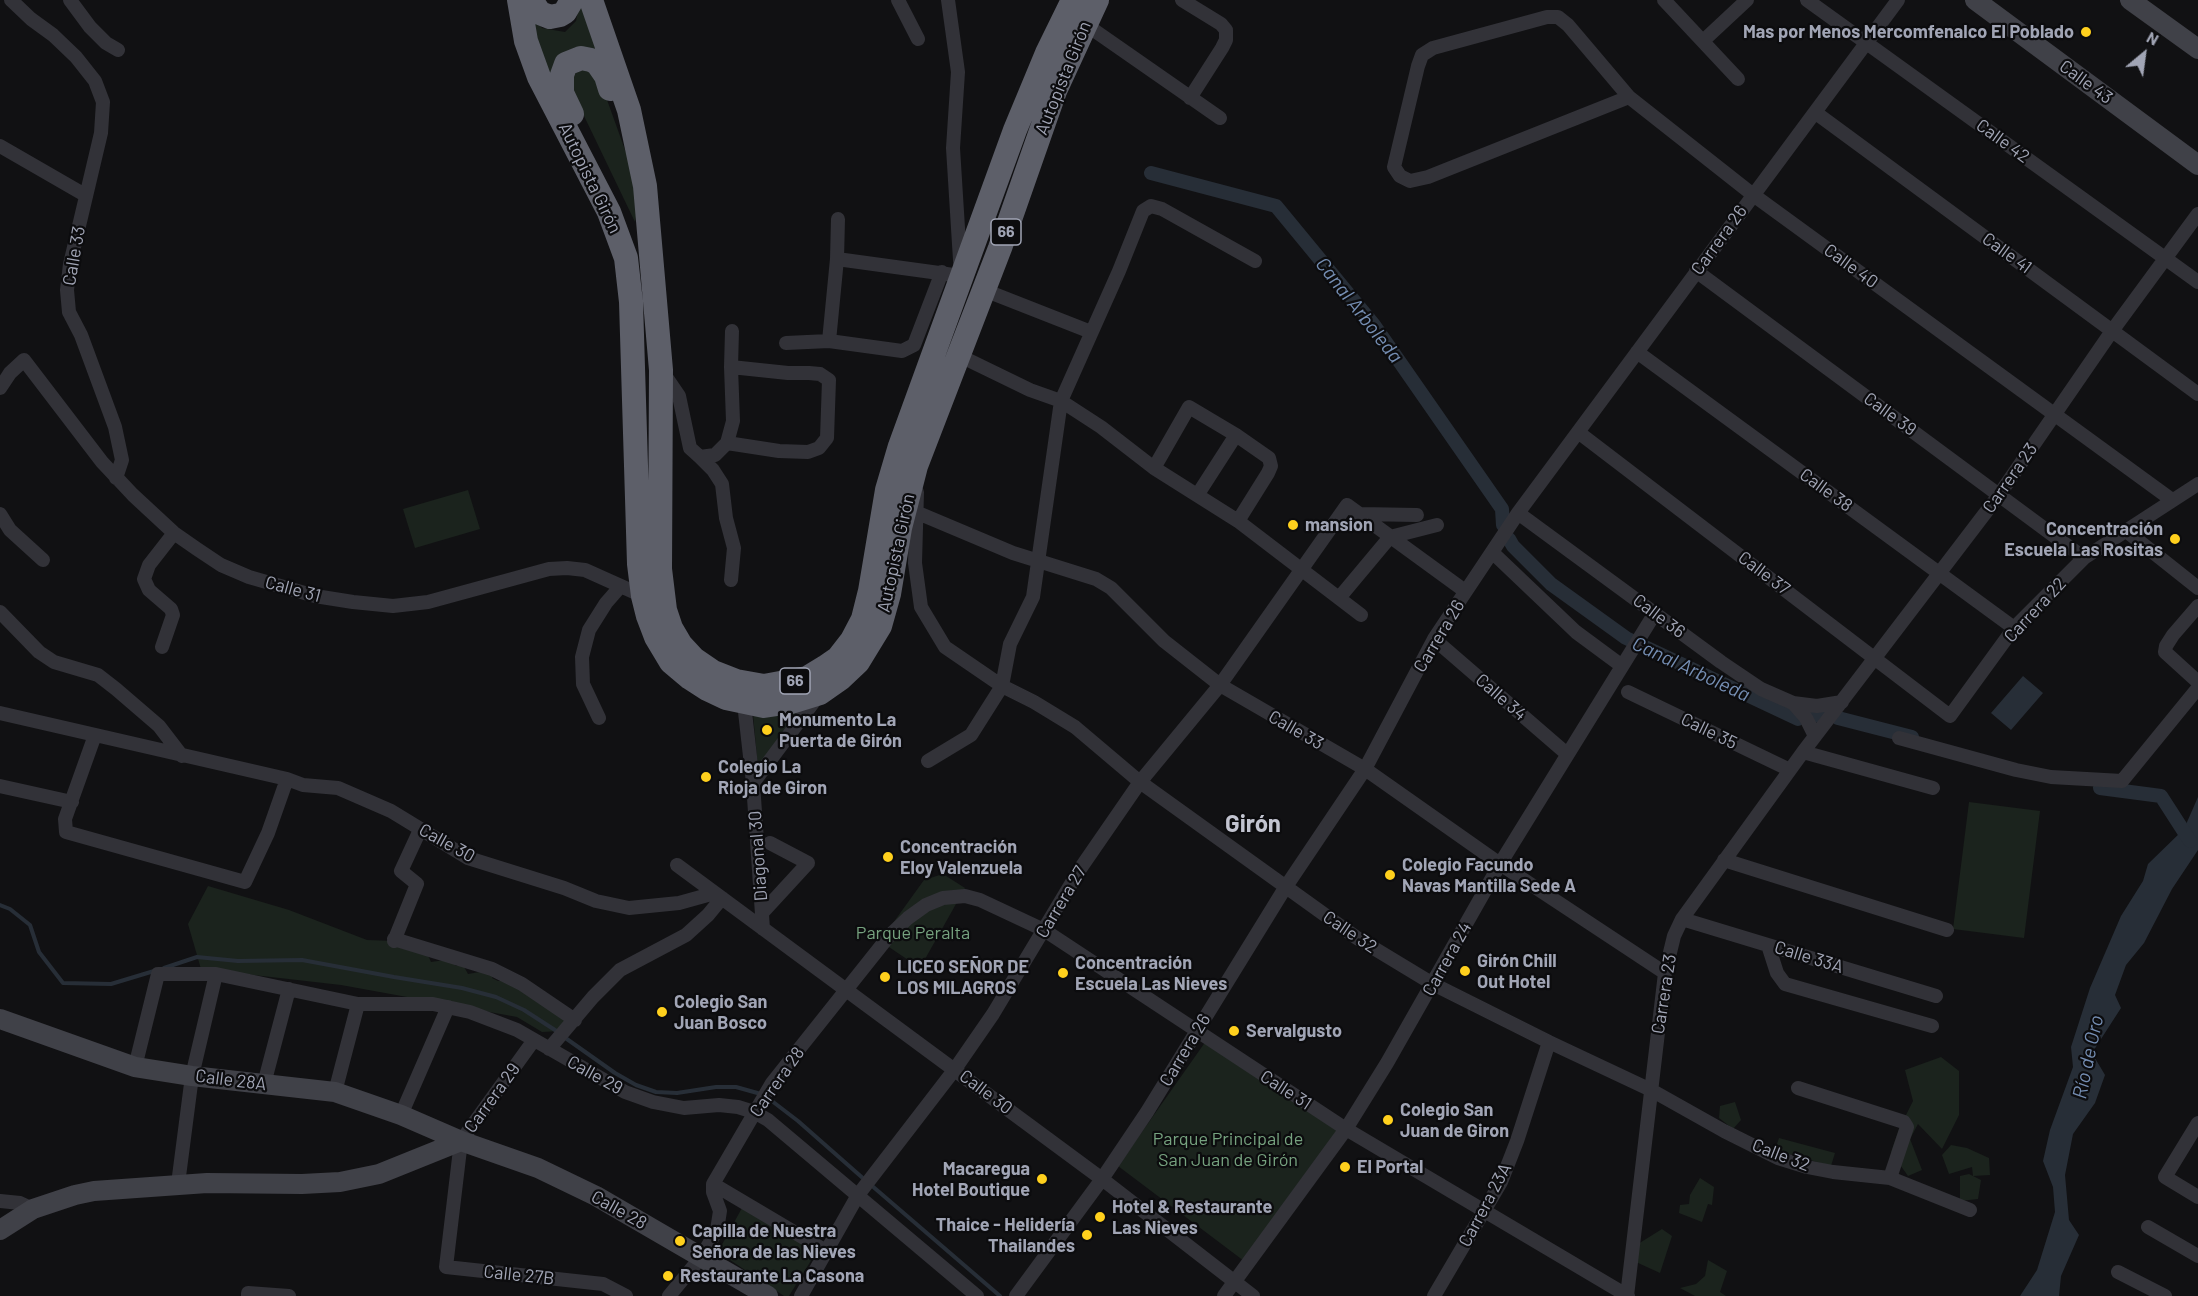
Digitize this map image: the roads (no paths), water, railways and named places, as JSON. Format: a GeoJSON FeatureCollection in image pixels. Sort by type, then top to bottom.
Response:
{"type":"FeatureCollection","features":[{"type":"Feature","properties":{"kind":"highway","name":"Autopista Girón"},"geometry":{"type":"LineString","coordinates":[[519,0],[526,40],[539,77],[609,212],[626,258],[631,302],[639,564],[643,596],[656,637],[671,662],[707,689],[744,703],[764,706],[791,702],[820,693],[858,662],[880,626],[889,594],[900,528],[916,466],[1000,248],[1055,91],[1096,0]]}},
{"type":"Feature","properties":{"kind":"highway"},"geometry":{"type":"LineString","coordinates":[[531,0],[540,13],[550,17],[565,12],[572,0]]}},
{"type":"Feature","properties":{"kind":"highway","name":"Autopista Girón"},"geometry":{"type":"LineString","coordinates":[[591,0],[629,110],[645,186],[661,370],[660,569],[665,610],[671,628],[681,645],[694,659],[713,672],[736,681],[764,686],[785,684],[807,678],[838,658],[852,640],[863,620],[870,591],[886,490],[951,274],[1047,53],[1073,0]]}},
{"type":"Feature","properties":{"kind":"highway"},"geometry":{"type":"LineString","coordinates":[[626,258],[625,225],[562,93],[562,75],[566,64],[581,58],[597,63],[606,76],[629,151],[642,171]]}},
{"type":"Feature","properties":{"kind":"street","name":"Calle 33"},"geometry":{"type":"LineString","coordinates":[[11,0],[76,57],[95,81],[103,102],[104,116],[70,264],[67,290],[69,312],[81,335],[115,427],[122,460],[116,478]]}},
{"type":"Feature","properties":{"kind":"street"},"geometry":{"type":"LineString","coordinates":[[70,0],[90,27],[106,43],[118,50]]}},
{"type":"Feature","properties":{"kind":"street"},"geometry":{"type":"LineString","coordinates":[[898,0],[918,39]]}},
{"type":"Feature","properties":{"kind":"street"},"geometry":{"type":"LineString","coordinates":[[786,343],[829,341],[902,351],[914,345],[951,274],[953,148],[958,72],[948,0]]}},
{"type":"Feature","properties":{"kind":"street"},"geometry":{"type":"LineString","coordinates":[[1182,0],[1201,5],[1227,30],[1227,40],[1190,98]]}},
{"type":"Feature","properties":{"kind":"street"},"geometry":{"type":"LineString","coordinates":[[1664,0],[1738,80]]}},
{"type":"Feature","properties":{"kind":"street"},"geometry":{"type":"LineString","coordinates":[[1703,41],[1747,0]]}},
{"type":"Feature","properties":{"kind":"street","name":"Calle 42"},"geometry":{"type":"LineString","coordinates":[[1808,0],[2198,282]]}},
{"type":"Feature","properties":{"kind":"street","name":"Carrera 26"},"geometry":{"type":"LineString","coordinates":[[1016,1295],[1102,1179],[1147,1112],[1286,888],[1365,769],[1434,639],[1518,513],[1752,194],[1816,113],[1898,0]]}},
{"type":"Feature","properties":{"kind":"street","name":"Calle 43"},"geometry":{"type":"LineString","coordinates":[[1975,0],[2198,165]]}},
{"type":"Feature","properties":{"kind":"street"},"geometry":{"type":"LineString","coordinates":[[2130,0],[2198,49]]}},
{"type":"Feature","properties":{"kind":"street","name":"Calle 40"},"geometry":{"type":"LineString","coordinates":[[1629,97],[1428,177],[1410,181],[1400,176],[1394,167],[1422,55],[1433,48],[1546,17],[1558,17],[1568,25],[1629,97],[1752,194],[2172,500]]}},
{"type":"Feature","properties":{"kind":"street"},"geometry":{"type":"LineString","coordinates":[[1085,24],[1220,118]]}},
{"type":"Feature","properties":{"kind":"street","name":"Calle 41"},"geometry":{"type":"LineString","coordinates":[[1816,113],[2198,394]]}},
{"type":"Feature","properties":{"kind":"street"},"geometry":{"type":"LineString","coordinates":[[0,146],[86,195]]}},
{"type":"Feature","properties":{"kind":"street"},"geometry":{"type":"LineString","coordinates":[[928,760],[971,735],[1002,686],[1010,644],[1032,597],[1060,401],[1119,271],[1140,218],[1147,207],[1155,206],[1162,209],[1255,261]]}},
{"type":"Feature","properties":{"kind":"street","name":"Carrera 23"},"geometry":{"type":"LineString","coordinates":[[1627,1296],[1665,973],[1674,936],[1682,919],[1803,752],[1999,495],[2112,331],[2198,214]]}},
{"type":"Feature","properties":{"kind":"street"},"geometry":{"type":"LineString","coordinates":[[829,341],[837,259],[838,219]]}},
{"type":"Feature","properties":{"kind":"street"},"geometry":{"type":"LineString","coordinates":[[837,259],[951,274]]}},
{"type":"Feature","properties":{"kind":"street","name":"Calle 39"},"geometry":{"type":"LineString","coordinates":[[1696,271],[2084,558]]}},
{"type":"Feature","properties":{"kind":"street"},"geometry":{"type":"LineString","coordinates":[[984,290],[1091,332]]}},
{"type":"Feature","properties":{"kind":"street"},"geometry":{"type":"LineString","coordinates":[[700,456],[715,455],[727,444],[733,421],[732,331]]}},
{"type":"Feature","properties":{"kind":"street","name":"Calle 38"},"geometry":{"type":"LineString","coordinates":[[1637,352],[2014,628]]}},
{"type":"Feature","properties":{"kind":"street"},"geometry":{"type":"LineString","coordinates":[[958,355],[1030,390],[1060,401],[1101,427],[1154,468],[1238,521],[1361,615]]}},
{"type":"Feature","properties":{"kind":"street","name":"Calle 31"},"geometry":{"type":"LineString","coordinates":[[0,388],[10,373],[24,360],[116,478],[174,533],[221,565],[249,577],[315,596],[353,603],[393,606],[428,602],[549,569],[567,568],[585,570],[643,596]]}},
{"type":"Feature","properties":{"kind":"street"},"geometry":{"type":"LineString","coordinates":[[727,444],[779,451],[808,452],[819,448],[827,438],[829,380],[820,374],[731,367]]}},
{"type":"Feature","properties":{"kind":"street"},"geometry":{"type":"LineString","coordinates":[[661,370],[679,396],[690,448],[713,470],[722,484],[726,518],[734,548],[730,580]]}},
{"type":"Feature","properties":{"kind":"street"},"geometry":{"type":"LineString","coordinates":[[1154,468],[1189,407],[1236,435],[1269,458],[1271,466],[1269,473],[1238,521]]}},
{"type":"Feature","properties":{"kind":"street","name":"Calle 37"},"geometry":{"type":"LineString","coordinates":[[1578,432],[1950,716]]}},
{"type":"Feature","properties":{"kind":"street"},"geometry":{"type":"LineString","coordinates":[[1198,494],[1236,435]]}},
{"type":"Feature","properties":{"kind":"street","name":"Calle 32"},"geometry":{"type":"LineString","coordinates":[[916,466],[918,513],[915,563],[921,607],[945,647],[1002,686],[1075,727],[1140,782],[1286,888],[1357,938],[1433,984],[1651,1090],[1778,1158],[1833,1172],[1890,1178],[1970,1210]]}},
{"type":"Feature","properties":{"kind":"street","name":"Carrera 22"},"geometry":{"type":"LineString","coordinates":[[1950,716],[2014,628],[2084,558],[2198,483]]}},
{"type":"Feature","properties":{"kind":"street","name":"Carrera 27"},"geometry":{"type":"LineString","coordinates":[[801,1296],[860,1192],[955,1069],[993,1014],[1080,869],[1140,782],[1220,685],[1347,506],[1359,514]]}},
{"type":"Feature","properties":{"kind":"street","name":"Calle 33"},"geometry":{"type":"LineString","coordinates":[[918,513],[1013,553],[1096,579],[1111,588],[1164,641],[1220,685],[1365,769],[1500,864],[1665,973]]}},
{"type":"Feature","properties":{"kind":"street","name":"Calle 36"},"geometry":{"type":"LineString","coordinates":[[1518,513],[1654,616],[1743,678],[1793,704],[1818,706],[1842,702]]}},
{"type":"Feature","properties":{"kind":"street"},"geometry":{"type":"LineString","coordinates":[[0,514],[10,530],[43,560]]}},
{"type":"Feature","properties":{"kind":"street"},"geometry":{"type":"LineString","coordinates":[[1359,514],[1417,514]]}},
{"type":"Feature","properties":{"kind":"street"},"geometry":{"type":"LineString","coordinates":[[1359,514],[1465,591]]}},
{"type":"Feature","properties":{"kind":"street"},"geometry":{"type":"LineString","coordinates":[[1339,598],[1390,537],[1437,525]]}},
{"type":"Feature","properties":{"kind":"street"},"geometry":{"type":"LineString","coordinates":[[2125,530],[2198,588]]}},
{"type":"Feature","properties":{"kind":"street"},"geometry":{"type":"LineString","coordinates":[[162,647],[173,615],[171,609],[149,590],[144,579],[149,565],[174,533]]}},
{"type":"Feature","properties":{"kind":"street"},"geometry":{"type":"LineString","coordinates":[[1492,552],[1576,632],[1623,666]]}},
{"type":"Feature","properties":{"kind":"street"},"geometry":{"type":"LineString","coordinates":[[599,718],[583,684],[582,657],[589,630],[606,603],[620,587]]}},
{"type":"Feature","properties":{"kind":"street"},"geometry":{"type":"LineString","coordinates":[[2198,606],[2166,646],[2165,652],[2198,682]]}},
{"type":"Feature","properties":{"kind":"street"},"geometry":{"type":"LineString","coordinates":[[0,612],[39,652],[54,662],[98,675],[116,688],[159,726],[182,756]]}},
{"type":"Feature","properties":{"kind":"street","name":"Carrera 24"},"geometry":{"type":"LineString","coordinates":[[1224,1296],[1346,1129],[1388,1063],[1500,864],[1654,616]]}},
{"type":"Feature","properties":{"kind":"street","name":"Calle 34"},"geometry":{"type":"LineString","coordinates":[[1434,639],[1567,754]]}},
{"type":"Feature","properties":{"kind":"street"},"geometry":{"type":"LineString","coordinates":[[1899,738],[2016,770],[2043,775],[2122,781],[2198,688]]}},
{"type":"Feature","properties":{"kind":"street","name":"Calle 35"},"geometry":{"type":"LineString","coordinates":[[1628,692],[1790,770]]}},
{"type":"Feature","properties":{"kind":"street"},"geometry":{"type":"LineString","coordinates":[[753,783],[820,693]]}},
{"type":"Feature","properties":{"kind":"street","name":"Diagonal 30"},"geometry":{"type":"LineString","coordinates":[[744,703],[753,783],[763,929]]}},
{"type":"Feature","properties":{"kind":"street"},"geometry":{"type":"LineString","coordinates":[[1793,704],[1806,718],[1815,736]]}},
{"type":"Feature","properties":{"kind":"street","name":"Calle 30"},"geometry":{"type":"LineString","coordinates":[[0,713],[303,784],[338,788],[391,810],[468,858],[564,888],[596,901],[629,908],[718,896]]}},
{"type":"Feature","properties":{"kind":"street"},"geometry":{"type":"LineString","coordinates":[[95,735],[65,819],[66,832],[245,882],[268,833],[287,779]]}},
{"type":"Feature","properties":{"kind":"street"},"geometry":{"type":"LineString","coordinates":[[1803,752],[1933,788]]}},
{"type":"Feature","properties":{"kind":"street"},"geometry":{"type":"LineString","coordinates":[[0,786],[72,802]]}},
{"type":"Feature","properties":{"kind":"street"},"geometry":{"type":"LineString","coordinates":[[420,830],[401,871],[417,884],[394,940],[492,969],[522,984],[573,1022]]}},
{"type":"Feature","properties":{"kind":"street"},"geometry":{"type":"LineString","coordinates":[[762,913],[808,862],[770,843]]}},
{"type":"Feature","properties":{"kind":"street"},"geometry":{"type":"LineString","coordinates":[[1724,860],[1947,930]]}},
{"type":"Feature","properties":{"kind":"street","name":"Calle 30"},"geometry":{"type":"LineString","coordinates":[[677,865],[955,1069],[1253,1296]]}},
{"type":"Feature","properties":{"kind":"street"},"geometry":{"type":"LineString","coordinates":[[553,1045],[620,970],[686,935],[708,915],[718,896]]}},
{"type":"Feature","properties":{"kind":"street","name":"Calle 31"},"geometry":{"type":"LineString","coordinates":[[943,898],[959,896],[972,898],[1044,930],[1346,1129],[1627,1296]]}},
{"type":"Feature","properties":{"kind":"street","name":"Carrera 28"},"geometry":{"type":"LineString","coordinates":[[713,1184],[772,1083],[845,989],[889,936],[908,918],[926,905],[943,898]]}},
{"type":"Feature","properties":{"kind":"street","name":"Calle 33A"},"geometry":{"type":"LineString","coordinates":[[1682,919],[1936,996]]}},
{"type":"Feature","properties":{"kind":"street"},"geometry":{"type":"LineString","coordinates":[[1768,945],[1777,973],[1785,984],[1932,1026]]}},
{"type":"Feature","properties":{"kind":"street","name":"Calle 29"},"geometry":{"type":"LineString","coordinates":[[135,1067],[158,974],[216,974],[358,1004],[416,1003],[448,1007],[495,1021],[534,1040],[553,1045],[625,1092],[653,1102],[684,1108],[719,1105],[757,1107],[768,1120],[860,1192],[977,1296]]}},
{"type":"Feature","properties":{"kind":"street"},"geometry":{"type":"LineString","coordinates":[[178,1184],[192,1076],[216,974]]}},
{"type":"Feature","properties":{"kind":"street"},"geometry":{"type":"LineString","coordinates":[[264,1084],[289,989]]}},
{"type":"Feature","properties":{"kind":"street"},"geometry":{"type":"LineString","coordinates":[[335,1092],[358,1004]]}},
{"type":"Feature","properties":{"kind":"street"},"geometry":{"type":"LineString","coordinates":[[401,1115],[448,1007]]}},
{"type":"Feature","properties":{"kind":"street","name":"Calle 28A"},"geometry":{"type":"LineString","coordinates":[[0,1019],[135,1067],[192,1076],[335,1092],[401,1115],[461,1141]]}},
{"type":"Feature","properties":{"kind":"street","name":"Carrera 29"},"geometry":{"type":"LineString","coordinates":[[446,1267],[461,1141],[534,1040]]}},
{"type":"Feature","properties":{"kind":"street","name":"Carrera 23A"},"geometry":{"type":"LineString","coordinates":[[1434,1296],[1501,1182],[1549,1042]]}},
{"type":"Feature","properties":{"kind":"street"},"geometry":{"type":"LineString","coordinates":[[1798,1088],[1904,1122],[1907,1127],[1890,1178]]}},
{"type":"Feature","properties":{"kind":"street"},"geometry":{"type":"LineString","coordinates":[[2198,1123],[2165,1177],[2198,1197]]}},
{"type":"Feature","properties":{"kind":"street"},"geometry":{"type":"LineString","coordinates":[[0,1230],[33,1209],[58,1199],[94,1191],[178,1184],[340,1182],[379,1174],[461,1141]]}},
{"type":"Feature","properties":{"kind":"street","name":"Calle 28"},"geometry":{"type":"LineString","coordinates":[[461,1141],[538,1168],[596,1196],[768,1296]]}},
{"type":"Feature","properties":{"kind":"street"},"geometry":{"type":"LineString","coordinates":[[713,1184],[826,1251]]}},
{"type":"Feature","properties":{"kind":"street"},"geometry":{"type":"LineString","coordinates":[[669,1296],[702,1256],[719,1222],[720,1210],[713,1192],[713,1184]]}},
{"type":"Feature","properties":{"kind":"street"},"geometry":{"type":"LineString","coordinates":[[0,1201],[20,1203],[33,1209]]}},
{"type":"Feature","properties":{"kind":"street"},"geometry":{"type":"LineString","coordinates":[[2148,1227],[2198,1256]]}},
{"type":"Feature","properties":{"kind":"street","name":"Calle 27B"},"geometry":{"type":"LineString","coordinates":[[446,1267],[603,1284],[626,1296]]}},
{"type":"Feature","properties":{"kind":"street"},"geometry":{"type":"LineString","coordinates":[[2118,1272],[2165,1296]]}},
{"type":"Feature","properties":{"kind":"street"},"geometry":{"type":"LineString","coordinates":[[248,1295],[289,1296]]}},
{"type":"Feature","properties":{"kind":"water"},"geometry":{"type":"Polygon","coordinates":[[[2023,676],[2043,693],[2011,730],[1991,713],[2023,676]]]}},
{"type":"Feature","properties":{"kind":"water","name":"Río de Oro"},"geometry":{"type":"Polygon","coordinates":[[[2198,797],[2198,850],[2172,889],[2144,943],[2126,965],[2115,995],[2121,1008],[2092,1053],[2105,1075],[2095,1103],[2073,1134],[2065,1175],[2069,1220],[2079,1235],[2061,1276],[2059,1296],[2020,1296],[2037,1270],[2055,1212],[2053,1187],[2043,1161],[2050,1130],[2073,1067],[2071,1047],[2090,988],[2121,916],[2143,881],[2148,864],[2184,829],[2198,797]]]}},
{"type":"Feature","properties":{"kind":"waterway","name":"Canal Arboleda"},"geometry":{"type":"LineString","coordinates":[[1151,173],[1276,206],[1374,325],[1502,509],[1503,525]]}},
{"type":"Feature","properties":{"kind":"waterway","name":"Canal Arboleda"},"geometry":{"type":"LineString","coordinates":[[1509,539],[1513,546],[1551,584],[1626,638],[1798,719]]}},
{"type":"Feature","properties":{"kind":"waterway","name":"Canal Arboleda"},"geometry":{"type":"LineString","coordinates":[[1813,716],[1824,714]]}},
{"type":"Feature","properties":{"kind":"waterway","name":"Canal Arboleda"},"geometry":{"type":"LineString","coordinates":[[1838,718],[1912,737]]}},
{"type":"Feature","properties":{"kind":"waterway","name":"Canal Arboleda"},"geometry":{"type":"LineString","coordinates":[[2100,788],[2161,796],[2190,841]]}},
{"type":"Feature","properties":{"kind":"waterway"},"geometry":{"type":"LineString","coordinates":[[0,905],[10,909],[30,925],[39,952],[63,983],[111,984],[154,971]]}},
{"type":"Feature","properties":{"kind":"waterway"},"geometry":{"type":"LineString","coordinates":[[164,968],[197,957],[238,961],[302,960],[462,988],[496,997],[524,1010],[558,1032]]}},
{"type":"Feature","properties":{"kind":"waterway"},"geometry":{"type":"LineString","coordinates":[[564,1037],[615,1073],[636,1085],[656,1092],[677,1093],[716,1087],[736,1087],[761,1094]]}},
{"type":"Feature","properties":{"kind":"waterway"},"geometry":{"type":"LineString","coordinates":[[768,1098],[798,1121],[865,1180]]}},
{"type":"Feature","properties":{"kind":"waterway"},"geometry":{"type":"LineString","coordinates":[[871,1185],[1000,1296]]}},
{"type":"Feature","properties":{"kind":"place","name":"Mas por Menos Mercomfenalco El Poblado"},"geometry":{"type":"Point","coordinates":[2086,32]}},
{"type":"Feature","properties":{"kind":"place","name":"mansion"},"geometry":{"type":"Point","coordinates":[1293,525]}},
{"type":"Feature","properties":{"kind":"place","name":"Concentración Escuela Las Rositas"},"geometry":{"type":"Point","coordinates":[2175,539]}},
{"type":"Feature","properties":{"kind":"place","name":"Monumento La Puerta de Girón"},"geometry":{"type":"Point","coordinates":[767,730]}},
{"type":"Feature","properties":{"kind":"place","name":"Colegio La Rioja de Giron"},"geometry":{"type":"Point","coordinates":[706,777]}},
{"type":"Feature","properties":{"kind":"place","name":"Concentración Eloy Valenzuela"},"geometry":{"type":"Point","coordinates":[888,857]}},
{"type":"Feature","properties":{"kind":"place","name":"Colegio Facundo Navas Mantilla Sede A"},"geometry":{"type":"Point","coordinates":[1390,875]}},
{"type":"Feature","properties":{"kind":"place","name":"Girón Chill Out Hotel"},"geometry":{"type":"Point","coordinates":[1465,971]}},
{"type":"Feature","properties":{"kind":"place","name":"Concentración Escuela Las Nieves"},"geometry":{"type":"Point","coordinates":[1063,973]}},
{"type":"Feature","properties":{"kind":"place","name":"LICEO SEÑOR DE LOS MILAGROS"},"geometry":{"type":"Point","coordinates":[885,977]}},
{"type":"Feature","properties":{"kind":"place","name":"Colegio San Juan Bosco"},"geometry":{"type":"Point","coordinates":[662,1012]}},
{"type":"Feature","properties":{"kind":"place","name":"Servalgusto"},"geometry":{"type":"Point","coordinates":[1234,1031]}},
{"type":"Feature","properties":{"kind":"place","name":"Colegio San Juan de Giron"},"geometry":{"type":"Point","coordinates":[1388,1120]}},
{"type":"Feature","properties":{"kind":"place","name":"El Portal"},"geometry":{"type":"Point","coordinates":[1345,1167]}},
{"type":"Feature","properties":{"kind":"place","name":"Macaregua Hotel Boutique"},"geometry":{"type":"Point","coordinates":[1042,1179]}},
{"type":"Feature","properties":{"kind":"place","name":"Hotel & Restaurante Las Nieves"},"geometry":{"type":"Point","coordinates":[1100,1217]}},
{"type":"Feature","properties":{"kind":"place","name":"Thaice - Helidería Thailandes"},"geometry":{"type":"Point","coordinates":[1087,1235]}},
{"type":"Feature","properties":{"kind":"place","name":"Capilla de Nuestra Señora de las Nieves"},"geometry":{"type":"Point","coordinates":[680,1241]}},
{"type":"Feature","properties":{"kind":"place","name":"Restaurante La Casona"},"geometry":{"type":"Point","coordinates":[668,1276]}},
{"type":"Feature","properties":{"kind":"district","name":"Girón"},"geometry":{"type":"Point","coordinates":[1253,824]}},
{"type":"Feature","properties":{"kind":"park label","name":"Parque Peralta"},"geometry":{"type":"Point","coordinates":[913,933]}},
{"type":"Feature","properties":{"kind":"park label","name":"Parque Principal de San Juan de Girón"},"geometry":{"type":"Point","coordinates":[1228,1149]}}]}
